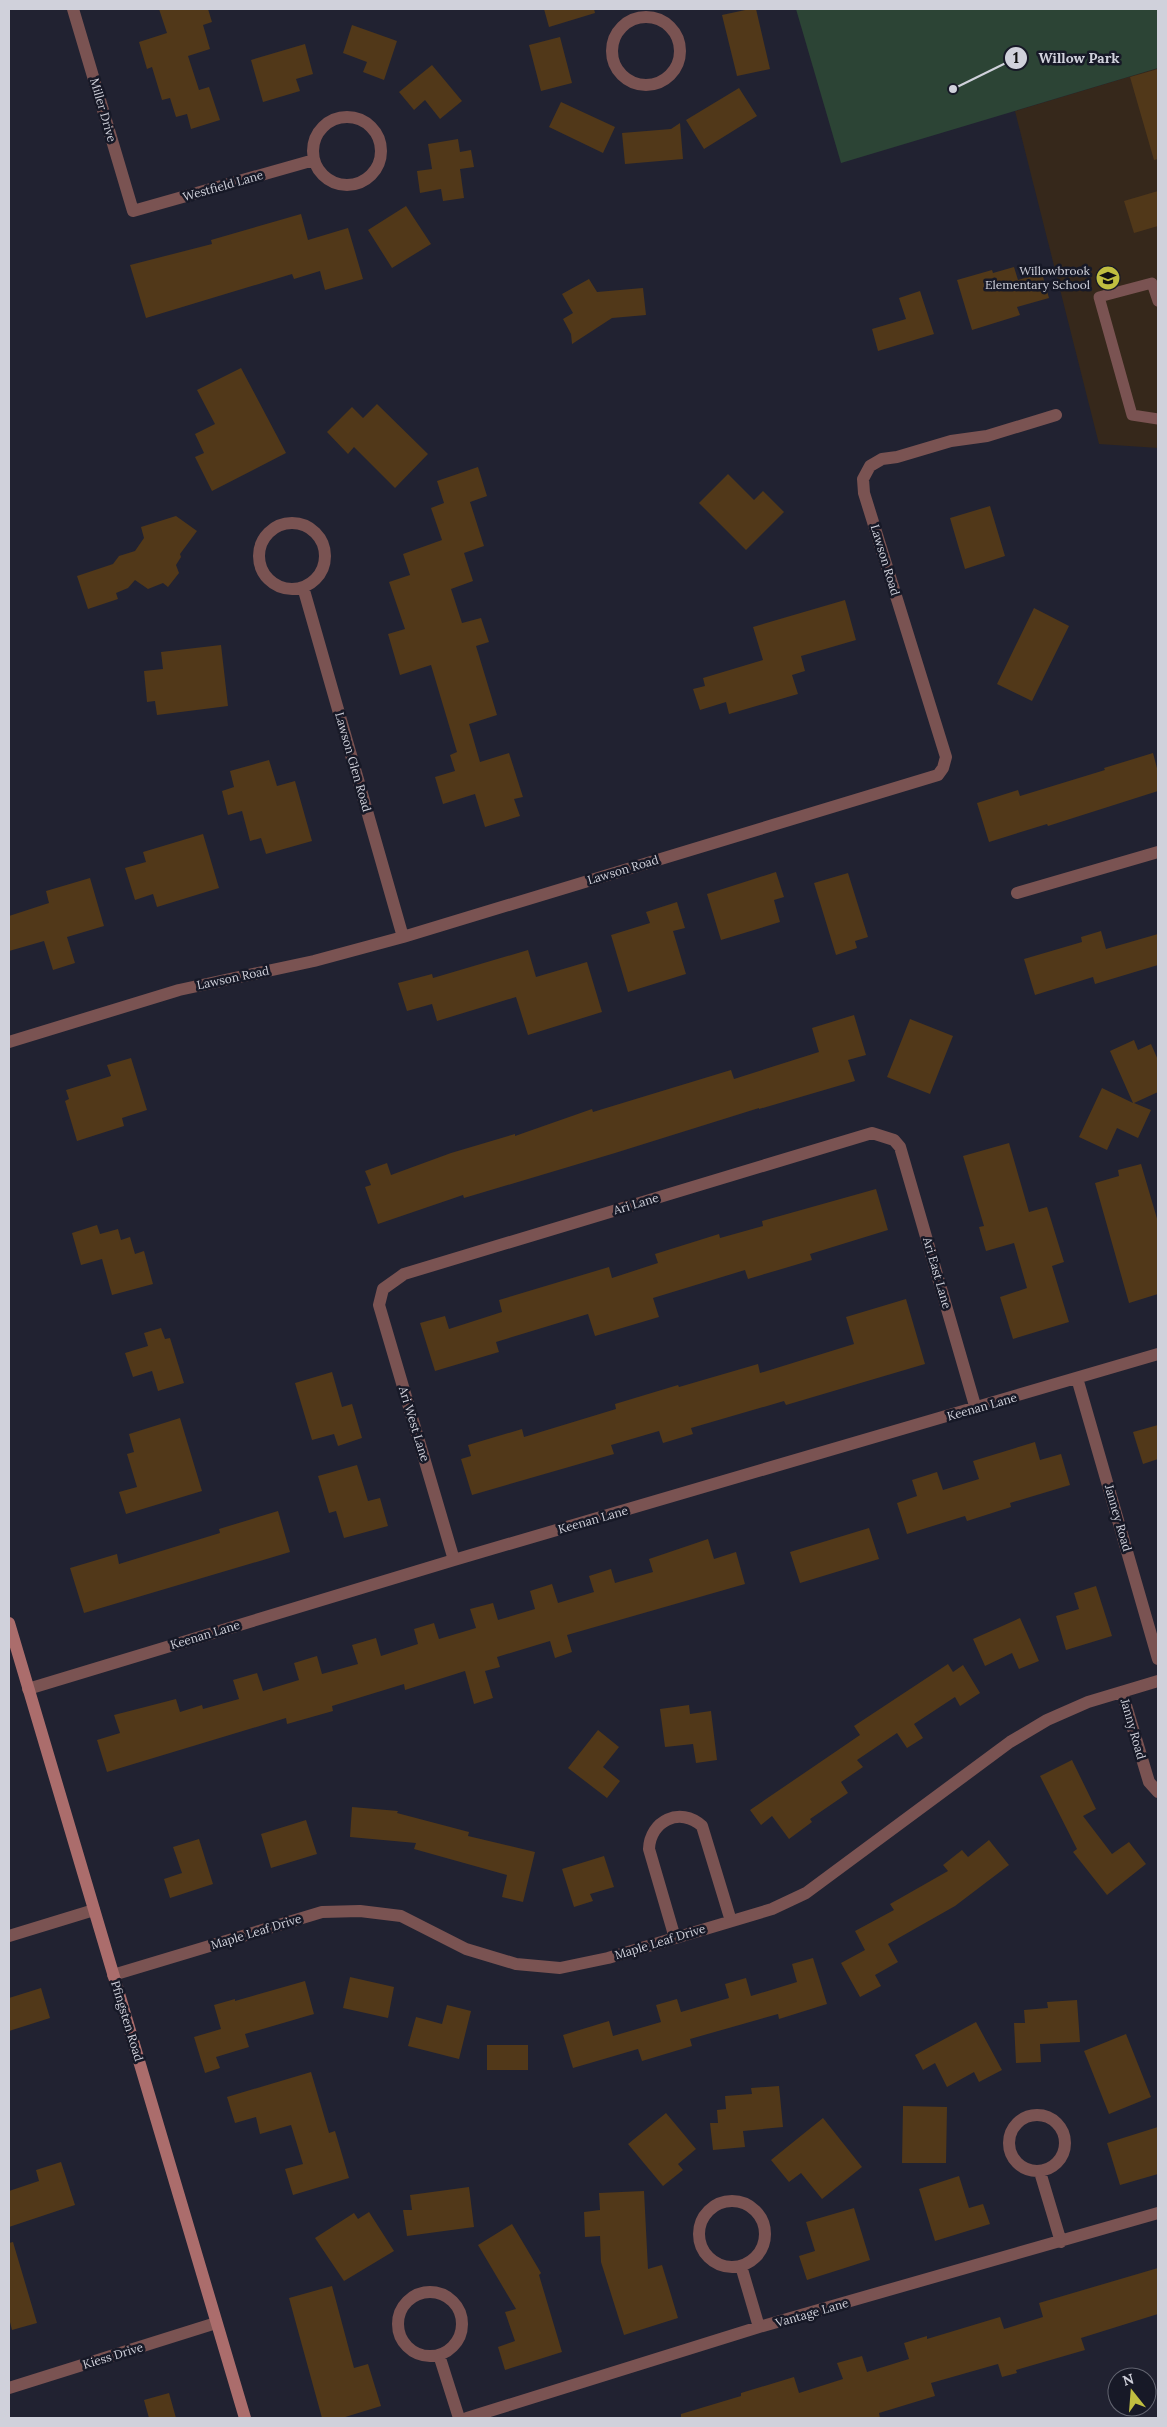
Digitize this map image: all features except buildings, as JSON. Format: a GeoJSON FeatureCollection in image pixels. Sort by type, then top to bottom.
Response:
{"type":"FeatureCollection","features":[{"type":"Feature","properties":{"kind":"main road","name":"Pfingsten Road"},"geometry":{"type":"LineString","coordinates":[[9,1624],[245,2418]]}},
{"type":"Feature","properties":{"kind":"street","name":"Miller Drive"},"geometry":{"type":"LineString","coordinates":[[73,9],[133,211]]}},
{"type":"Feature","properties":{"kind":"street"},"geometry":{"type":"LineString","coordinates":[[633,14],[658,19],[668,24],[680,44],[677,66],[670,76],[650,85],[639,85],[628,81],[620,74],[614,64],[611,53],[617,32],[633,14]]}},
{"type":"Feature","properties":{"kind":"street"},"geometry":{"type":"LineString","coordinates":[[355,118],[366,122],[375,130],[380,140],[382,151],[380,162],[367,179],[358,184],[346,186],[326,178],[314,160],[313,149],[316,137],[322,128],[337,119],[355,118]]}},
{"type":"Feature","properties":{"kind":"street","name":"Westfield Lane"},"geometry":{"type":"LineString","coordinates":[[133,211],[314,160]]}},
{"type":"Feature","properties":{"kind":"street","name":"Lawson Road"},"geometry":{"type":"LineString","coordinates":[[9,1042],[179,990],[314,961],[403,937],[938,775],[943,768],[946,757],[864,493],[863,479],[870,466],[882,458],[897,457],[951,441],[987,436],[1056,415]]}},
{"type":"Feature","properties":{"kind":"street"},"geometry":{"type":"LineString","coordinates":[[300,524],[314,532],[323,544],[325,554],[322,570],[313,582],[303,587],[281,588],[271,582],[263,573],[259,563],[259,551],[263,540],[270,531],[279,525],[300,524]]}},
{"type":"Feature","properties":{"kind":"street","name":"Lawson Glen Road"},"geometry":{"type":"LineString","coordinates":[[303,587],[403,937]]}},
{"type":"Feature","properties":{"kind":"street"},"geometry":{"type":"LineString","coordinates":[[1017,893],[1158,852]]}},
{"type":"Feature","properties":{"kind":"street","name":"Ari Lane"},"geometry":{"type":"LineString","coordinates":[[383,1289],[404,1274],[872,1133],[894,1140]]}},
{"type":"Feature","properties":{"kind":"street","name":"Ari East Lane"},"geometry":{"type":"LineString","coordinates":[[894,1140],[900,1147],[976,1409]]}},
{"type":"Feature","properties":{"kind":"street","name":"Ari West Lane"},"geometry":{"type":"LineString","coordinates":[[383,1289],[378,1305],[454,1560]]}},
{"type":"Feature","properties":{"kind":"street","name":"Keenan Lane"},"geometry":{"type":"LineString","coordinates":[[28,1689],[454,1560],[976,1409],[1158,1354]]}},
{"type":"Feature","properties":{"kind":"street","name":"Janney Road"},"geometry":{"type":"LineString","coordinates":[[1078,1378],[1158,1659]]}},
{"type":"Feature","properties":{"kind":"street","name":"Maple Leaf Drive"},"geometry":{"type":"LineString","coordinates":[[113,1975],[322,1912],[360,1911],[401,1916],[466,1949],[516,1964],[560,1968],[608,1958],[772,1909],[806,1893],[1010,1742],[1047,1720],[1088,1702],[1158,1681]]}},
{"type":"Feature","properties":{"kind":"street","name":"Janny Road"},"geometry":{"type":"LineString","coordinates":[[1122,1692],[1148,1782],[1158,1792]]}},
{"type":"Feature","properties":{"kind":"street"},"geometry":{"type":"LineString","coordinates":[[675,1938],[649,1849],[649,1838],[654,1828],[670,1818],[685,1818],[702,1826],[731,1921]]}},
{"type":"Feature","properties":{"kind":"street"},"geometry":{"type":"LineString","coordinates":[[9,1936],[94,1910]]}},
{"type":"Feature","properties":{"kind":"street"},"geometry":{"type":"LineString","coordinates":[[1040,2115],[1049,2118],[1062,2130],[1065,2139],[1062,2157],[1057,2164],[1040,2172],[1031,2172],[1014,2161],[1008,2143],[1014,2125],[1031,2116],[1040,2115]]}},
{"type":"Feature","properties":{"kind":"street"},"geometry":{"type":"LineString","coordinates":[[1040,2172],[1061,2242]]}},
{"type":"Feature","properties":{"kind":"street"},"geometry":{"type":"LineString","coordinates":[[742,2202],[751,2207],[764,2224],[765,2234],[758,2254],[741,2266],[719,2264],[710,2258],[703,2249],[700,2238],[702,2222],[711,2209],[721,2203],[742,2202]]}},
{"type":"Feature","properties":{"kind":"street","name":"Vantage Lane"},"geometry":{"type":"LineString","coordinates":[[467,2418],[759,2328],[1158,2213]]}},
{"type":"Feature","properties":{"kind":"street"},"geometry":{"type":"LineString","coordinates":[[741,2266],[759,2328]]}},
{"type":"Feature","properties":{"kind":"street"},"geometry":{"type":"LineString","coordinates":[[421,2293],[443,2294],[453,2300],[462,2320],[459,2337],[449,2350],[439,2355],[419,2355],[410,2350],[398,2333],[399,2313],[404,2304],[421,2293]]}},
{"type":"Feature","properties":{"kind":"street","name":"Kiess Drive"},"geometry":{"type":"LineString","coordinates":[[9,2388],[216,2323]]}},
{"type":"Feature","properties":{"kind":"street"},"geometry":{"type":"LineString","coordinates":[[439,2355],[459,2418]]}},
{"type":"Feature","properties":{"kind":"lane"},"geometry":{"type":"LineString","coordinates":[[1158,301],[1152,283],[1100,297],[1132,415],[1158,419]]}},
{"type":"Feature","properties":{"kind":"shaded area","name":"Willowbrook Elementary School"},"geometry":{"type":"Polygon","coordinates":[[[1158,68],[1158,448],[1099,444],[1015,111],[1158,68]]]}},
{"type":"Feature","properties":{"kind":"green space"},"geometry":{"type":"Polygon","coordinates":[[[796,9],[1158,9],[1158,68],[841,163],[796,9]]]}},
{"type":"Feature","properties":{"kind":"place","name":"Willow Park"},"geometry":{"type":"Point","coordinates":[953,89]}},
{"type":"Feature","properties":{"kind":"place","name":"Willowbrook Elementary School"},"geometry":{"type":"Point","coordinates":[1108,278]}}]}
